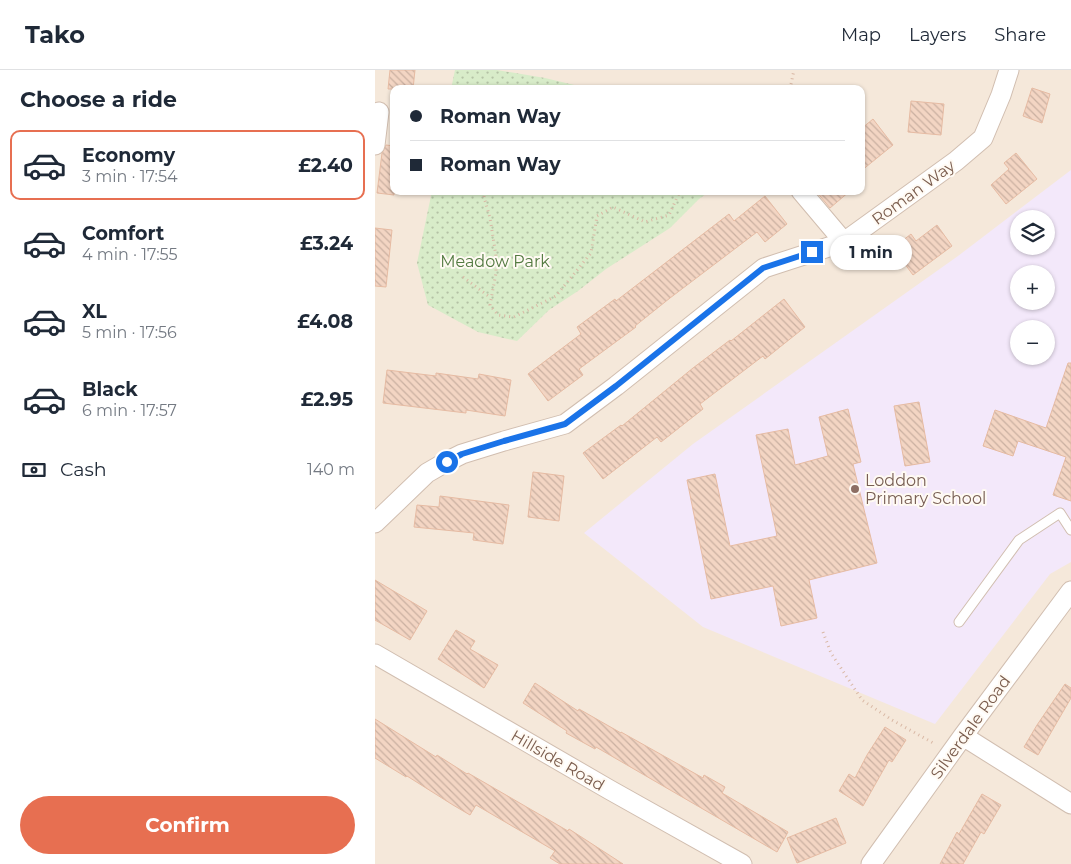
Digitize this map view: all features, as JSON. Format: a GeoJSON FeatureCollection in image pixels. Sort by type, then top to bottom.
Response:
{"type":"FeatureCollection","features":[{"type":"Feature","properties":{"kind":"street","name":"Roman Way"},"geometry":{"type":"LineString","coordinates":[[375,523],[427,473],[462,454],[565,424],[616,386],[763,268],[844,242],[956,161],[983,138],[1001,96],[1009,70]]}},
{"type":"Feature","properties":{"kind":"street"},"geometry":{"type":"LineString","coordinates":[[375,144],[379,112]]}},
{"type":"Feature","properties":{"kind":"street"},"geometry":{"type":"LineString","coordinates":[[804,195],[844,242]]}},
{"type":"Feature","properties":{"kind":"street","name":"Silverdale Road"},"geometry":{"type":"LineString","coordinates":[[871,864],[951,752],[1071,591]]}},
{"type":"Feature","properties":{"kind":"street","name":"Hillside Road"},"geometry":{"type":"LineString","coordinates":[[375,654],[742,864]]}},
{"type":"Feature","properties":{"kind":"street"},"geometry":{"type":"LineString","coordinates":[[963,736],[1071,804]]}},
{"type":"Feature","properties":{"kind":"lane"},"geometry":{"type":"LineString","coordinates":[[959,622],[1019,540],[1060,513],[1071,530]]}},
{"type":"Feature","properties":{"kind":"path"},"geometry":{"type":"LineString","coordinates":[[791,85],[794,70]]}},
{"type":"Feature","properties":{"kind":"path"},"geometry":{"type":"LineString","coordinates":[[484,195],[496,256],[496,273],[490,304],[498,315],[514,317],[556,296],[591,253],[597,216],[613,208],[645,222],[669,215],[678,195]]}},
{"type":"Feature","properties":{"kind":"path"},"geometry":{"type":"LineString","coordinates":[[463,277],[491,298]]}},
{"type":"Feature","properties":{"kind":"path"},"geometry":{"type":"LineString","coordinates":[[823,632],[831,653],[862,700],[892,720],[951,752]]}},
{"type":"Feature","properties":{"kind":"shaded area"},"geometry":{"type":"Polygon","coordinates":[[[375,70],[1071,70],[1071,864],[375,864],[375,70]]]}},
{"type":"Feature","properties":{"kind":"shaded area","name":"Loddon Primary School"},"geometry":{"type":"Polygon","coordinates":[[[1071,170],[1071,562],[1050,574],[935,724],[703,627],[584,533],[693,444],[958,256],[1010,216],[1010,255],[1055,255],[1055,210],[1018,210],[1071,170]]]}},
{"type":"Feature","properties":{"kind":"green space"},"geometry":{"type":"Polygon","coordinates":[[[455,70],[497,70],[574,85],[452,85],[455,70]]]}},
{"type":"Feature","properties":{"kind":"green space","name":"Meadow Park"},"geometry":{"type":"Polygon","coordinates":[[[431,195],[704,195],[670,228],[606,269],[578,291],[549,310],[517,341],[478,332],[428,305],[417,263],[431,195]]]}},
{"type":"Feature","properties":{"kind":"building"},"geometry":{"type":"Polygon","coordinates":[[[390,70],[415,70],[413,85],[390,85],[390,89],[388,89],[390,70]]]}},
{"type":"Feature","properties":{"kind":"building"},"geometry":{"type":"Polygon","coordinates":[[[1032,88],[1050,94],[1042,123],[1023,116],[1032,88]]]}},
{"type":"Feature","properties":{"kind":"building"},"geometry":{"type":"Polygon","coordinates":[[[911,101],[944,104],[941,135],[908,132],[911,101]]]}},
{"type":"Feature","properties":{"kind":"building"},"geometry":{"type":"Polygon","coordinates":[[[873,119],[893,145],[865,168],[865,126],[873,119]]]}},
{"type":"Feature","properties":{"kind":"building"},"geometry":{"type":"Polygon","coordinates":[[[386,145],[390,146],[390,195],[377,193],[382,153],[386,145]]]}},
{"type":"Feature","properties":{"kind":"building"},"geometry":{"type":"Polygon","coordinates":[[[1016,153],[1037,179],[1006,204],[991,185],[1009,169],[1004,163],[1016,153]]]}},
{"type":"Feature","properties":{"kind":"building"},"geometry":{"type":"Polygon","coordinates":[[[819,195],[845,195],[830,208],[819,195]]]}},
{"type":"Feature","properties":{"kind":"building"},"geometry":{"type":"Polygon","coordinates":[[[765,196],[787,224],[765,242],[757,232],[579,369],[583,375],[548,401],[528,374],[581,334],[577,327],[615,299],[616,301],[729,214],[734,221],[765,196]]]}},
{"type":"Feature","properties":{"kind":"building"},"geometry":{"type":"Polygon","coordinates":[[[937,225],[952,246],[913,275],[893,248],[911,234],[916,241],[937,225]]]}},
{"type":"Feature","properties":{"kind":"building"},"geometry":{"type":"Polygon","coordinates":[[[375,228],[392,230],[386,287],[375,286],[375,228]]]}},
{"type":"Feature","properties":{"kind":"building"},"geometry":{"type":"Polygon","coordinates":[[[784,299],[805,327],[765,359],[763,356],[700,404],[703,409],[661,442],[657,437],[603,479],[583,453],[622,426],[693,368],[784,299]]]}},
{"type":"Feature","properties":{"kind":"building"},"geometry":{"type":"Polygon","coordinates":[[[1068,363],[1071,363],[1071,501],[1053,495],[1066,457],[1018,441],[1013,456],[983,446],[995,410],[1046,428],[1068,363]]]}},
{"type":"Feature","properties":{"kind":"building"},"geometry":{"type":"Polygon","coordinates":[[[387,370],[436,376],[436,373],[478,379],[479,374],[511,380],[505,416],[466,410],[466,413],[383,403],[387,370]]]}},
{"type":"Feature","properties":{"kind":"building"},"geometry":{"type":"Polygon","coordinates":[[[919,402],[930,462],[905,466],[894,406],[919,402]]]}},
{"type":"Feature","properties":{"kind":"building"},"geometry":{"type":"Polygon","coordinates":[[[848,409],[861,462],[853,464],[877,563],[809,580],[817,618],[781,626],[773,586],[711,599],[687,480],[715,474],[730,546],[777,536],[756,435],[788,429],[795,465],[828,456],[819,417],[848,409]]]}},
{"type":"Feature","properties":{"kind":"building"},"geometry":{"type":"Polygon","coordinates":[[[533,472],[564,476],[559,521],[528,517],[533,472]]]}},
{"type":"Feature","properties":{"kind":"building"},"geometry":{"type":"Polygon","coordinates":[[[440,496],[509,505],[503,544],[473,540],[474,533],[414,527],[417,505],[439,507],[440,496]]]}},
{"type":"Feature","properties":{"kind":"building"},"geometry":{"type":"Polygon","coordinates":[[[375,580],[427,611],[410,640],[375,620],[375,580]]]}},
{"type":"Feature","properties":{"kind":"building"},"geometry":{"type":"Polygon","coordinates":[[[456,630],[475,641],[470,649],[498,665],[484,688],[438,659],[456,630]]]}},
{"type":"Feature","properties":{"kind":"building"},"geometry":{"type":"Polygon","coordinates":[[[535,683],[578,711],[579,709],[703,778],[704,775],[725,787],[722,793],[788,832],[777,852],[596,747],[595,749],[566,733],[567,731],[523,703],[535,683]]]}},
{"type":"Feature","properties":{"kind":"building"},"geometry":{"type":"Polygon","coordinates":[[[1065,684],[1071,688],[1071,698],[1038,755],[1024,747],[1065,684]]]}},
{"type":"Feature","properties":{"kind":"building"},"geometry":{"type":"Polygon","coordinates":[[[375,719],[436,757],[437,755],[568,831],[569,829],[623,864],[560,864],[550,858],[555,851],[476,805],[470,815],[375,758],[375,719]]]}},
{"type":"Feature","properties":{"kind":"building"},"geometry":{"type":"Polygon","coordinates":[[[885,727],[906,740],[892,762],[889,760],[863,806],[839,791],[849,774],[855,778],[885,727]]]}},
{"type":"Feature","properties":{"kind":"building"},"geometry":{"type":"Polygon","coordinates":[[[982,794],[1001,805],[984,834],[981,832],[963,864],[940,864],[957,832],[959,834],[982,794]]]}},
{"type":"Feature","properties":{"kind":"building"},"geometry":{"type":"Polygon","coordinates":[[[836,818],[846,843],[797,863],[787,838],[836,818]]]}},
{"type":"Feature","properties":{"kind":"place","name":"Loddon Primary School"},"geometry":{"type":"Point","coordinates":[855,489]}},
{"type":"Feature","properties":{"kind":"route"},"geometry":{"type":"LineString","coordinates":[[447,462],[462,454],[565,424],[616,386],[763,268],[812,252]]}}]}
